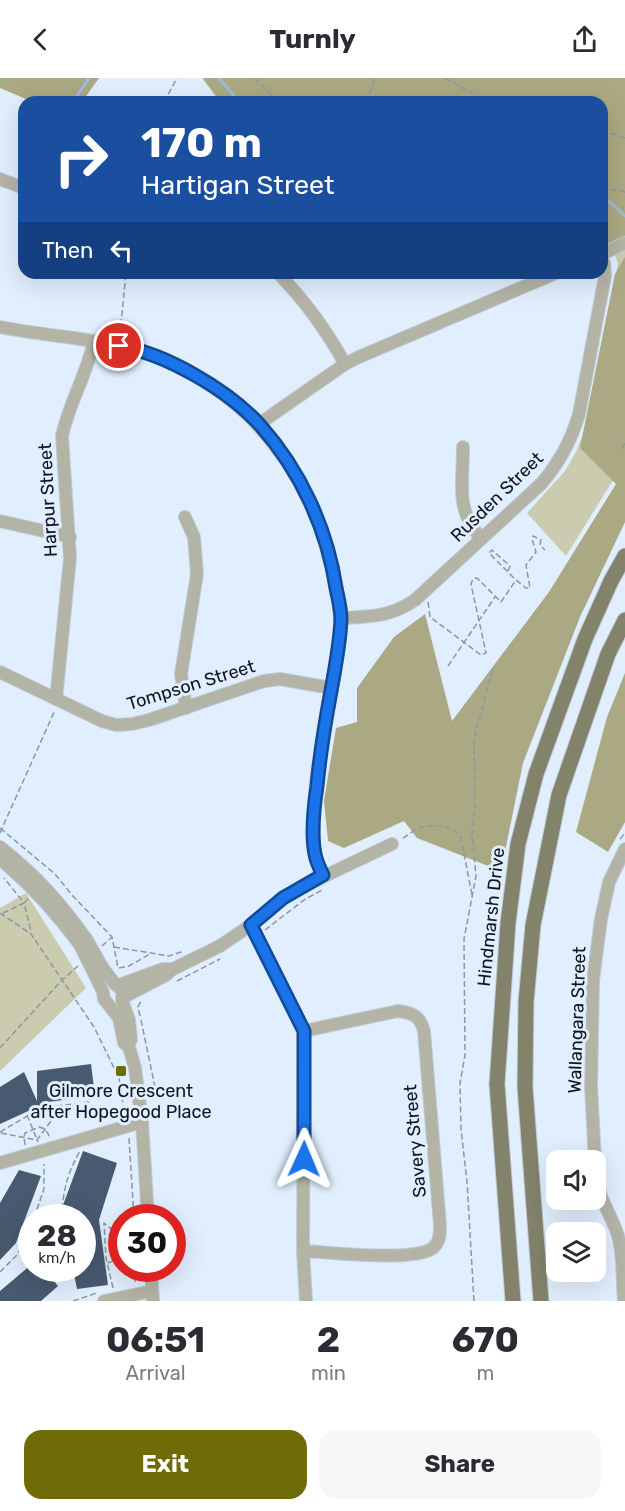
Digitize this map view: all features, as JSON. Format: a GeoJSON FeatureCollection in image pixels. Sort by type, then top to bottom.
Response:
{"type":"FeatureCollection","features":[{"type":"Feature","properties":{"kind":"main road","name":"Hindmarsh Drive"},"geometry":{"type":"LineString","coordinates":[[513,1301],[497,1084],[508,923],[518,844],[536,774],[585,639],[625,556]]}},
{"type":"Feature","properties":{"kind":"main road"},"geometry":{"type":"LineString","coordinates":[[541,1301],[525,1087],[526,1002],[533,925],[559,795],[608,654],[625,620]]}},
{"type":"Feature","properties":{"kind":"street"},"geometry":{"type":"LineString","coordinates":[[0,179],[18,186]]}},
{"type":"Feature","properties":{"kind":"street"},"geometry":{"type":"LineString","coordinates":[[608,253],[625,243]]}},
{"type":"Feature","properties":{"kind":"street"},"geometry":{"type":"LineString","coordinates":[[284,279],[333,342],[345,364]]}},
{"type":"Feature","properties":{"kind":"street"},"geometry":{"type":"LineString","coordinates":[[259,424],[345,364],[542,279]]}},
{"type":"Feature","properties":{"kind":"street","name":"Rusden Street"},"geometry":{"type":"LineString","coordinates":[[341,618],[388,614],[401,610],[426,590],[542,483],[559,462],[569,445],[579,414],[604,279]]}},
{"type":"Feature","properties":{"kind":"street"},"geometry":{"type":"LineString","coordinates":[[0,327],[119,346],[153,356],[184,370],[215,388],[259,424],[299,480],[326,539],[341,618],[314,808],[315,853],[323,875]]}},
{"type":"Feature","properties":{"kind":"street","name":"Harpur Street"},"geometry":{"type":"LineString","coordinates":[[58,700],[70,558],[62,436],[66,417],[94,341]]}},
{"type":"Feature","properties":{"kind":"street"},"geometry":{"type":"LineString","coordinates":[[463,447],[463,509],[471,527],[481,538]]}},
{"type":"Feature","properties":{"kind":"street"},"geometry":{"type":"LineString","coordinates":[[185,517],[194,537],[197,574],[181,674],[186,708]]}},
{"type":"Feature","properties":{"kind":"street"},"geometry":{"type":"LineString","coordinates":[[0,521],[70,537]]}},
{"type":"Feature","properties":{"kind":"street","name":"Tompson Street"},"geometry":{"type":"LineString","coordinates":[[0,672],[102,722],[116,725],[149,720],[264,681],[280,679],[331,688]]}},
{"type":"Feature","properties":{"kind":"street"},"geometry":{"type":"LineString","coordinates":[[106,998],[108,986],[120,992],[166,975],[172,969],[220,946],[251,925],[283,898],[323,875],[392,844]]}},
{"type":"Feature","properties":{"kind":"street"},"geometry":{"type":"LineString","coordinates":[[0,847],[43,884],[61,904],[84,943],[120,992],[129,1020],[131,1040],[129,1047]]}},
{"type":"Feature","properties":{"kind":"street","name":"Wallangara Street"},"geometry":{"type":"LineString","coordinates":[[594,1150],[591,1087],[593,980],[601,919],[609,882],[625,849]]}},
{"type":"Feature","properties":{"kind":"street"},"geometry":{"type":"LineString","coordinates":[[0,859],[48,904],[84,943]]}},
{"type":"Feature","properties":{"kind":"street"},"geometry":{"type":"LineString","coordinates":[[251,925],[304,1031],[303,1251],[306,1301]]}},
{"type":"Feature","properties":{"kind":"street"},"geometry":{"type":"LineString","coordinates":[[102,968],[106,998],[119,1018],[124,1042],[129,1047],[135,1068],[142,1122],[147,1204]]}},
{"type":"Feature","properties":{"kind":"street"},"geometry":{"type":"LineString","coordinates":[[106,998],[116,1004],[120,992]]}},
{"type":"Feature","properties":{"kind":"street","name":"Savery Street"},"geometry":{"type":"LineString","coordinates":[[303,1251],[405,1256],[422,1253],[434,1248],[439,1239],[440,1225],[424,1031],[421,1020],[411,1012],[398,1011],[304,1031]]}},
{"type":"Feature","properties":{"kind":"street"},"geometry":{"type":"LineString","coordinates":[[0,1163],[39,1145],[77,1139],[142,1122]]}},
{"type":"Feature","properties":{"kind":"street"},"geometry":{"type":"LineString","coordinates":[[606,1210],[616,1230],[619,1242],[624,1301]]}},
{"type":"Feature","properties":{"kind":"street"},"geometry":{"type":"LineString","coordinates":[[104,1301],[135,1293],[153,1296]]}},
{"type":"Feature","properties":{"kind":"path"},"geometry":{"type":"LineString","coordinates":[[167,96],[177,78]]}},
{"type":"Feature","properties":{"kind":"path"},"geometry":{"type":"LineString","coordinates":[[255,78],[272,96]]}},
{"type":"Feature","properties":{"kind":"path"},"geometry":{"type":"LineString","coordinates":[[368,96],[375,78]]}},
{"type":"Feature","properties":{"kind":"path"},"geometry":{"type":"LineString","coordinates":[[445,78],[476,96]]}},
{"type":"Feature","properties":{"kind":"path"},"geometry":{"type":"LineString","coordinates":[[608,132],[625,138]]}},
{"type":"Feature","properties":{"kind":"path"},"geometry":{"type":"LineString","coordinates":[[608,188],[625,192]]}},
{"type":"Feature","properties":{"kind":"path"},"geometry":{"type":"LineString","coordinates":[[119,346],[125,279]]}},
{"type":"Feature","properties":{"kind":"path"},"geometry":{"type":"LineString","coordinates":[[622,449],[625,442]]}},
{"type":"Feature","properties":{"kind":"path"},"geometry":{"type":"LineString","coordinates":[[508,571],[510,566],[492,550],[489,553],[516,580],[526,588],[530,588],[526,564],[536,552],[532,539],[534,536],[542,540],[540,545],[545,550]]}},
{"type":"Feature","properties":{"kind":"path"},"geometry":{"type":"LineString","coordinates":[[426,590],[430,617],[482,654],[486,653],[471,584],[473,579],[477,578],[501,602],[516,580]]}},
{"type":"Feature","properties":{"kind":"path"},"geometry":{"type":"LineString","coordinates":[[448,666],[495,596]]}},
{"type":"Feature","properties":{"kind":"path"},"geometry":{"type":"LineString","coordinates":[[474,1301],[467,1182],[461,1129],[460,1083],[465,1055],[464,939],[476,876],[472,834],[475,808],[474,738],[493,669]]}},
{"type":"Feature","properties":{"kind":"path"},"geometry":{"type":"LineString","coordinates":[[0,833],[58,700]]}},
{"type":"Feature","properties":{"kind":"path"},"geometry":{"type":"LineString","coordinates":[[392,844],[422,827],[446,826],[458,832],[472,898]]}},
{"type":"Feature","properties":{"kind":"path"},"geometry":{"type":"LineString","coordinates":[[1,829],[55,874],[112,937],[118,968]]}},
{"type":"Feature","properties":{"kind":"path"},"geometry":{"type":"LineString","coordinates":[[4,878],[24,903],[31,934]]}},
{"type":"Feature","properties":{"kind":"path"},"geometry":{"type":"LineString","coordinates":[[1,913],[24,903]]}},
{"type":"Feature","properties":{"kind":"path"},"geometry":{"type":"LineString","coordinates":[[1,913],[31,934],[94,1027],[119,1078],[126,1118]]}},
{"type":"Feature","properties":{"kind":"path"},"geometry":{"type":"LineString","coordinates":[[114,947],[169,956],[191,948]]}},
{"type":"Feature","properties":{"kind":"path"},"geometry":{"type":"LineString","coordinates":[[102,968],[129,966],[151,953]]}},
{"type":"Feature","properties":{"kind":"path"},"geometry":{"type":"LineString","coordinates":[[0,1048],[62,980]]}},
{"type":"Feature","properties":{"kind":"path"},"geometry":{"type":"LineString","coordinates":[[0,1132],[41,1108],[87,1102],[92,1106]]}},
{"type":"Feature","properties":{"kind":"path"},"geometry":{"type":"LineString","coordinates":[[39,1145],[45,1129],[62,1105]]}},
{"type":"Feature","properties":{"kind":"path"},"geometry":{"type":"LineString","coordinates":[[27,1115],[39,1145],[45,1175],[44,1189],[39,1204]]}},
{"type":"Feature","properties":{"kind":"path"},"geometry":{"type":"LineString","coordinates":[[26,1146],[24,1137],[26,1133],[39,1127],[45,1129],[51,1138]]}},
{"type":"Feature","properties":{"kind":"path"},"geometry":{"type":"LineString","coordinates":[[0,1132],[24,1137],[39,1145]]}},
{"type":"Feature","properties":{"kind":"path"},"geometry":{"type":"LineString","coordinates":[[62,1204],[67,1176],[81,1148],[77,1139]]}},
{"type":"Feature","properties":{"kind":"path"},"geometry":{"type":"LineString","coordinates":[[129,1139],[133,1204]]}},
{"type":"Feature","properties":{"kind":"path"},"geometry":{"type":"LineString","coordinates":[[108,1226],[104,1223],[107,1264],[113,1289]]}},
{"type":"Feature","properties":{"kind":"path"},"geometry":{"type":"LineString","coordinates":[[0,1272],[18,1253]]}},
{"type":"Feature","properties":{"kind":"path"},"geometry":{"type":"LineString","coordinates":[[135,1282],[135,1287]]}},
{"type":"Feature","properties":{"kind":"path"},"geometry":{"type":"LineString","coordinates":[[73,1301],[79,1299],[80,1301]]}},
{"type":"Feature","properties":{"kind":"green space"},"geometry":{"type":"Polygon","coordinates":[[[202,78],[625,78],[625,461],[566,556],[527,513],[565,471],[587,425],[618,263],[608,238],[608,96],[215,96],[202,78]]]}},
{"type":"Feature","properties":{"kind":"green space"},"geometry":{"type":"Polygon","coordinates":[[[26,893],[86,988],[0,1071],[0,908],[26,893]]]}},
{"type":"Feature","properties":{"kind":"shaded area"},"geometry":{"type":"Polygon","coordinates":[[[0,78],[99,78],[86,96],[19,96],[0,88],[0,78]]]}},
{"type":"Feature","properties":{"kind":"shaded area"},"geometry":{"type":"Polygon","coordinates":[[[203,78],[625,78],[625,250],[608,250],[608,96],[216,96],[203,78]]]}},
{"type":"Feature","properties":{"kind":"shaded area"},"geometry":{"type":"Polygon","coordinates":[[[625,257],[625,522],[580,617],[523,763],[501,871],[417,838],[404,821],[344,848],[328,841],[324,801],[336,728],[357,722],[357,688],[394,637],[425,614],[452,721],[549,592],[616,484],[580,448],[615,274],[625,257]]]}},
{"type":"Feature","properties":{"kind":"shaded area"},"geometry":{"type":"Polygon","coordinates":[[[625,673],[625,822],[608,852],[576,832],[607,717],[625,673]]]}},
{"type":"Feature","properties":{"kind":"building"},"geometry":{"type":"Polygon","coordinates":[[[91,1064],[95,1096],[48,1102],[0,1124],[0,1087],[24,1072],[37,1101],[37,1071],[91,1064]]]}},
{"type":"Feature","properties":{"kind":"building"},"geometry":{"type":"Polygon","coordinates":[[[83,1151],[117,1163],[99,1220],[108,1285],[77,1289],[76,1282],[96,1282],[96,1204],[63,1204],[83,1151]]]}},
{"type":"Feature","properties":{"kind":"building"},"geometry":{"type":"Polygon","coordinates":[[[19,1170],[41,1176],[31,1204],[18,1204],[18,1238],[16,1243],[0,1260],[0,1203],[19,1170]]]}},
{"type":"Feature","properties":{"kind":"building"},"geometry":{"type":"Polygon","coordinates":[[[18,1276],[18,1282],[55,1282],[58,1286],[41,1301],[0,1301],[0,1291],[18,1276]]]}},
{"type":"Feature","properties":{"kind":"waterway"},"geometry":{"type":"LineString","coordinates":[[77,96],[89,78]]}},
{"type":"Feature","properties":{"kind":"waterway"},"geometry":{"type":"LineString","coordinates":[[219,78],[234,96]]}},
{"type":"Feature","properties":{"kind":"waterway"},"geometry":{"type":"LineString","coordinates":[[608,200],[625,216]]}},
{"type":"Feature","properties":{"kind":"place","name":"Gilmore Crescent after Hopegood Place"},"geometry":{"type":"Point","coordinates":[121,1071]}},
{"type":"Feature","properties":{"kind":"route"},"geometry":{"type":"LineString","coordinates":[[119,346],[153,356],[184,370],[215,388],[259,424],[299,480],[326,539],[333,569],[341,618],[314,808],[315,853],[323,875],[283,898],[251,925],[304,1031],[304,1159]]}}]}
